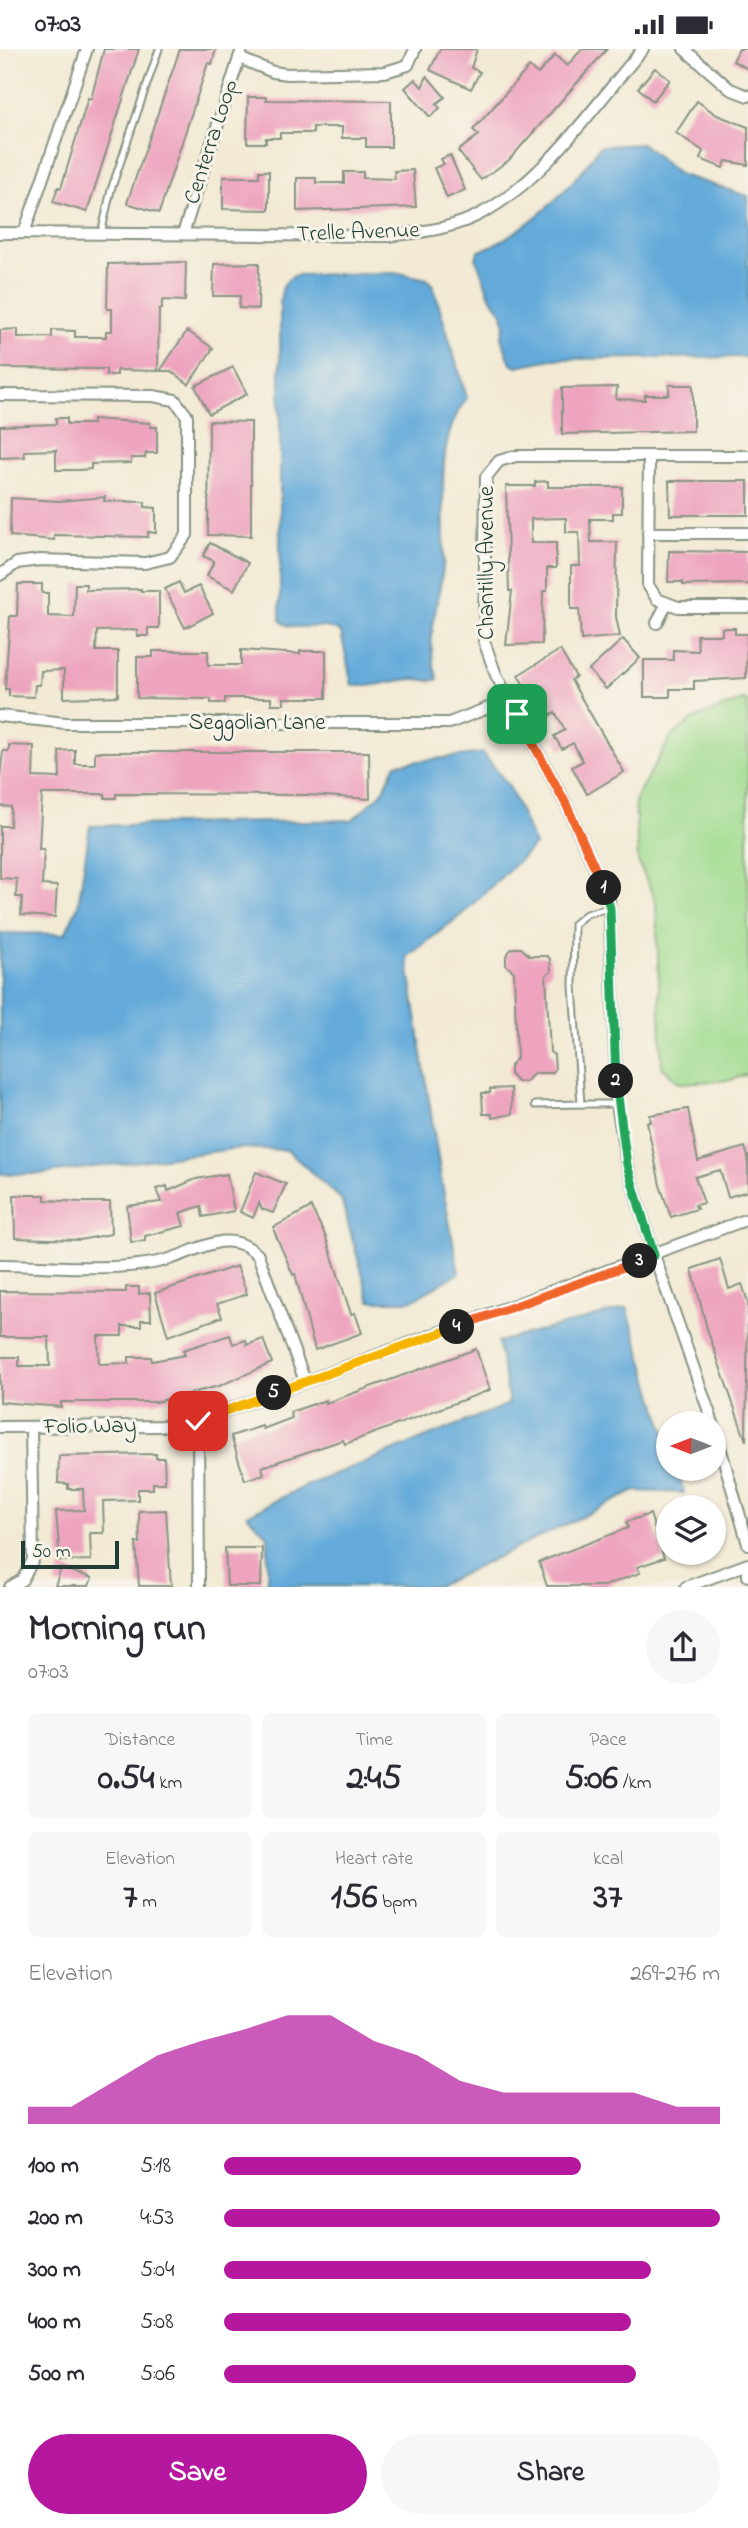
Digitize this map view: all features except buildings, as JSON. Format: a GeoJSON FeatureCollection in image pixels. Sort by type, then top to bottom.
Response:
{"type":"FeatureCollection","features":[{"type":"Feature","properties":{"kind":"street"},"geometry":{"type":"LineString","coordinates":[[24,233],[87,49]]}},
{"type":"Feature","properties":{"kind":"street"},"geometry":{"type":"LineString","coordinates":[[241,53],[273,72],[288,74],[385,72],[408,65],[415,49]]}},
{"type":"Feature","properties":{"kind":"street","name":"Trelle Avenue"},"geometry":{"type":"LineString","coordinates":[[0,233],[389,236],[436,230],[481,214],[514,192],[545,163],[643,49]]}},
{"type":"Feature","properties":{"kind":"street"},"geometry":{"type":"LineString","coordinates":[[684,49],[730,89],[748,96]]}},
{"type":"Feature","properties":{"kind":"street","name":"Centerra Loop"},"geometry":{"type":"LineString","coordinates":[[183,234],[241,53]]}},
{"type":"Feature","properties":{"kind":"street"},"geometry":{"type":"LineString","coordinates":[[0,395],[153,396],[175,400],[187,416],[187,535],[170,557],[145,563],[28,561],[17,563],[0,575]]}},
{"type":"Feature","properties":{"kind":"street","name":"Chantilly Avenue"},"geometry":{"type":"LineString","coordinates":[[708,1411],[654,1255],[627,1165],[617,1104],[610,908],[566,804],[510,703],[484,641],[486,477],[499,461],[516,456],[748,456]]}},
{"type":"Feature","properties":{"kind":"street"},"geometry":{"type":"LineString","coordinates":[[649,457],[648,585],[657,599],[678,607],[748,607]]}},
{"type":"Feature","properties":{"kind":"street"},"geometry":{"type":"LineString","coordinates":[[648,533],[748,533]]}},
{"type":"Feature","properties":{"kind":"street"},"geometry":{"type":"LineString","coordinates":[[657,623],[666,604]]}},
{"type":"Feature","properties":{"kind":"street","name":"Seggolian Lane"},"geometry":{"type":"LineString","coordinates":[[0,716],[66,723],[449,723],[488,708],[510,703]]}},
{"type":"Feature","properties":{"kind":"street","name":"Folio Way"},"geometry":{"type":"LineString","coordinates":[[0,1427],[162,1426],[198,1421],[748,1219]]}},
{"type":"Feature","properties":{"kind":"street"},"geometry":{"type":"LineString","coordinates":[[0,1265],[135,1265],[160,1262],[228,1239],[246,1243],[258,1255],[305,1381]]}},
{"type":"Feature","properties":{"kind":"street"},"geometry":{"type":"LineString","coordinates":[[198,1421],[199,1587]]}},
{"type":"Feature","properties":{"kind":"street"},"geometry":{"type":"LineString","coordinates":[[10,1587],[22,1580],[33,1560],[31,1427]]}},
{"type":"Feature","properties":{"kind":"street","name":"Chantilly Avenue"},"geometry":{"type":"LineString","coordinates":[[726,1469],[748,1544]]}},
{"type":"Feature","properties":{"kind":"street"},"geometry":{"type":"LineString","coordinates":[[686,1587],[748,1565]]}},
{"type":"Feature","properties":{"kind":"lane"},"geometry":{"type":"LineString","coordinates":[[101,234],[111,190],[159,49]]}},
{"type":"Feature","properties":{"kind":"lane"},"geometry":{"type":"LineString","coordinates":[[581,1104],[573,986],[574,924],[586,914],[610,908]]}},
{"type":"Feature","properties":{"kind":"lane"},"geometry":{"type":"LineString","coordinates":[[535,1105],[617,1104]]}},
{"type":"Feature","properties":{"kind":"green space"},"geometry":{"type":"Polygon","coordinates":[[[743,700],[748,702],[748,1074],[731,1080],[680,1083],[662,1067],[656,902],[638,861],[635,799],[671,737],[694,719],[743,700]]]}},
{"type":"Feature","properties":{"kind":"water"},"geometry":{"type":"Polygon","coordinates":[[[643,144],[678,174],[748,196],[748,357],[552,359],[517,366],[511,363],[501,338],[505,325],[503,314],[490,296],[476,258],[478,252],[514,233],[546,208],[575,179],[600,146],[643,144]]]}},
{"type":"Feature","properties":{"kind":"water"},"geometry":{"type":"Polygon","coordinates":[[[399,273],[427,279],[433,286],[467,398],[448,437],[444,458],[443,567],[432,636],[438,679],[408,679],[360,686],[352,685],[341,633],[326,627],[292,626],[280,620],[280,300],[285,283],[297,275],[399,273]]]}},
{"type":"Feature","properties":{"kind":"water"},"geometry":{"type":"Polygon","coordinates":[[[483,753],[509,786],[535,845],[461,915],[407,957],[441,1178],[459,1273],[411,1301],[370,1301],[341,1199],[287,1150],[241,1148],[40,1174],[0,1174],[0,933],[65,934],[78,906],[90,826],[352,820],[381,794],[396,764],[483,753]]]}},
{"type":"Feature","properties":{"kind":"water"},"geometry":{"type":"Polygon","coordinates":[[[627,1308],[659,1411],[656,1411],[656,1481],[681,1481],[684,1493],[635,1491],[438,1586],[267,1586],[268,1536],[247,1515],[303,1487],[509,1404],[498,1342],[627,1308]]]}},
{"type":"Feature","properties":{"kind":"route"},"geometry":{"type":"LineString","coordinates":[[198,1421],[654,1255],[627,1165],[617,1104],[609,900],[566,804],[517,714]]}}]}
